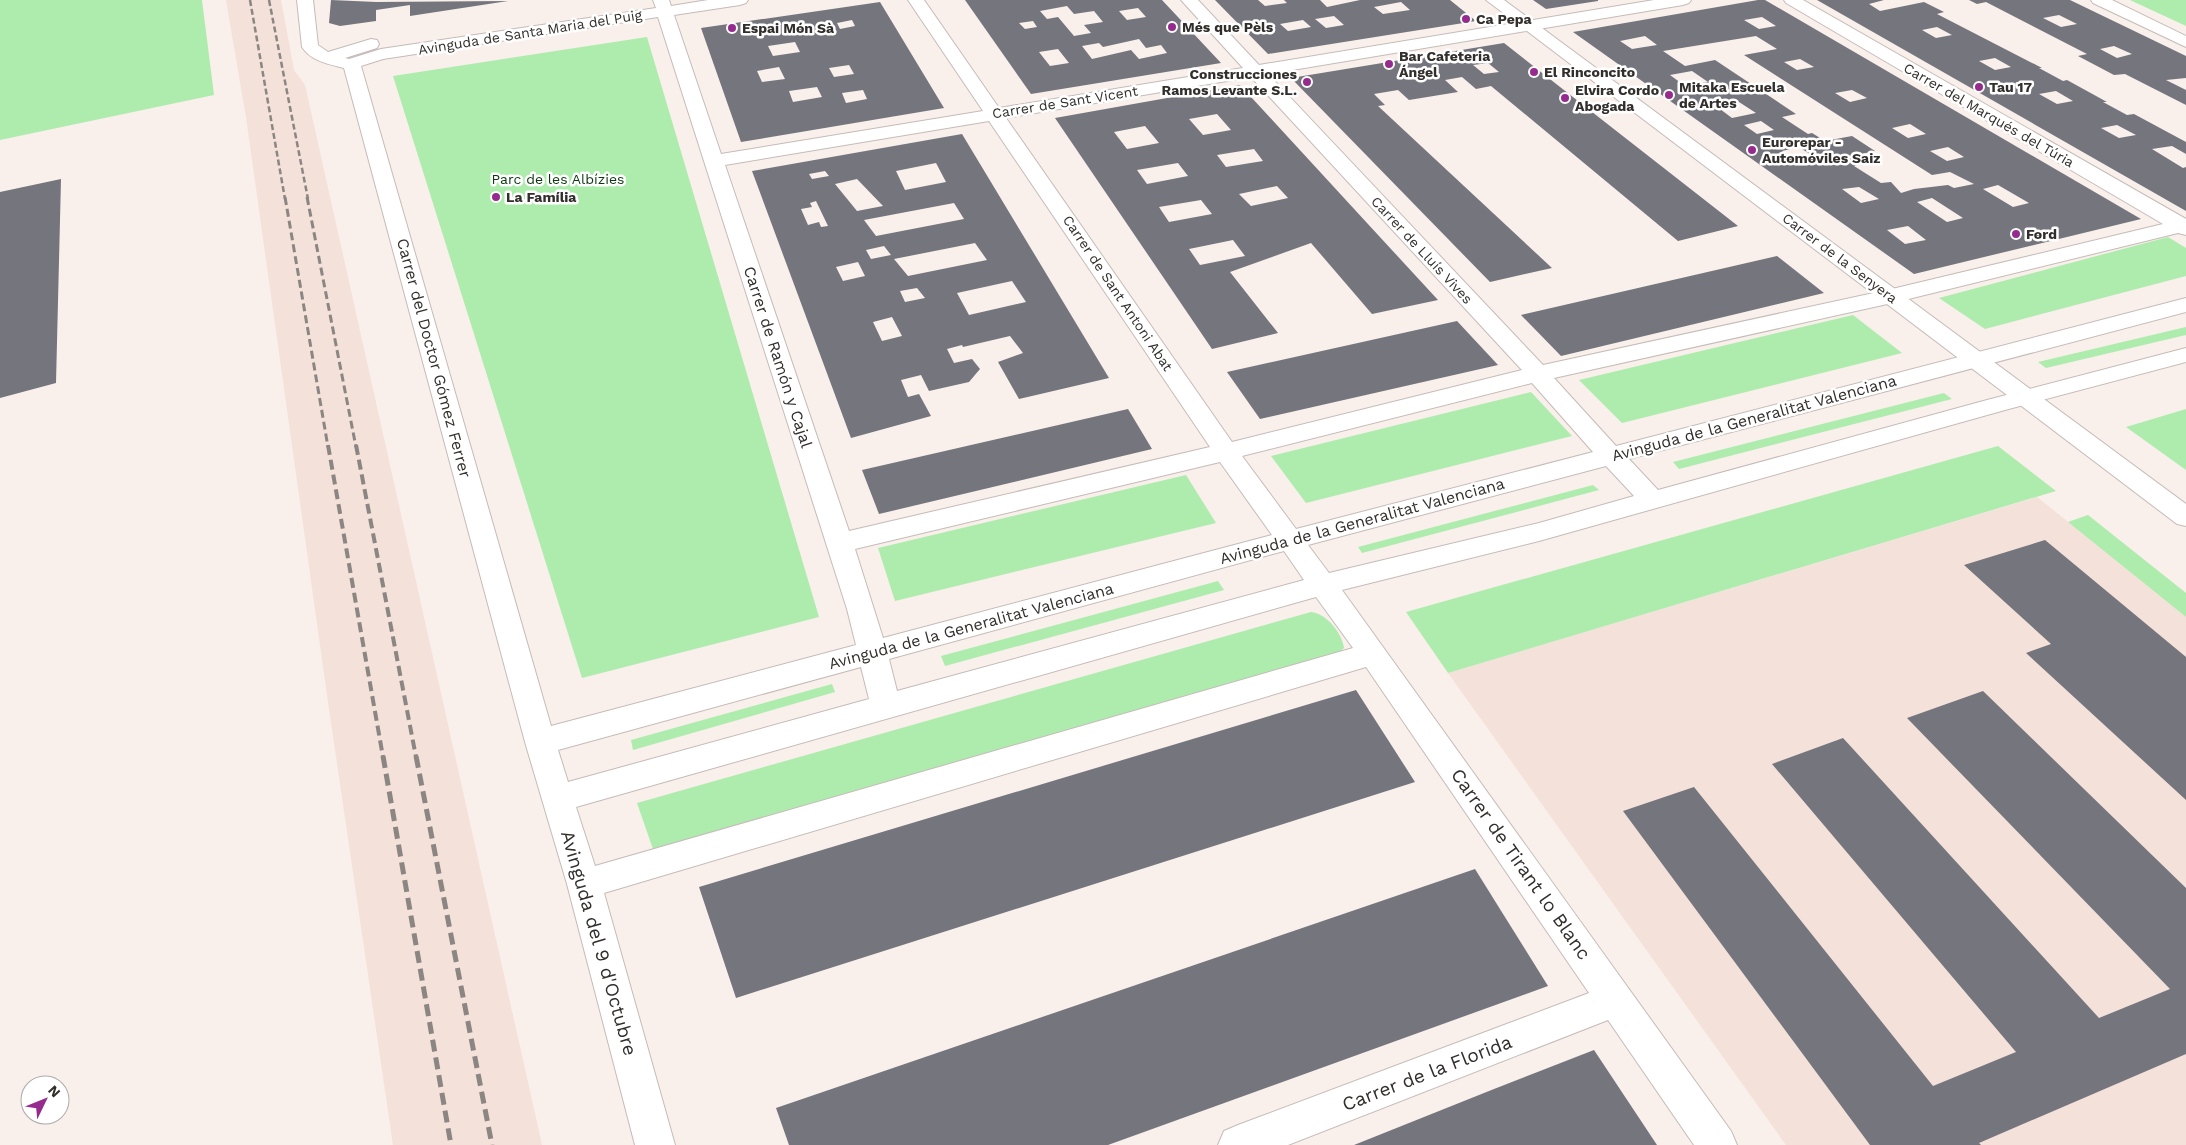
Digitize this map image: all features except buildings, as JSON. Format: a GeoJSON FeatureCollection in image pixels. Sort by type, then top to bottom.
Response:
{"type":"FeatureCollection","features":[{"type":"Feature","properties":{"kind":"street"},"geometry":{"type":"LineString","coordinates":[[305,0],[310,47],[327,59],[352,64]]}},
{"type":"Feature","properties":{"kind":"street","name":"Avinguda de Santa Maria del Puig"},"geometry":{"type":"LineString","coordinates":[[327,59],[343,52],[373,44],[661,4],[740,0]]}},
{"type":"Feature","properties":{"kind":"street","name":"Carrer de Sant Antoni Abat"},"geometry":{"type":"LineString","coordinates":[[916,0],[1226,452],[1322,585]]}},
{"type":"Feature","properties":{"kind":"street","name":"Carrer de Lluís Vives"},"geometry":{"type":"LineString","coordinates":[[1189,0],[1537,374],[1610,456],[1654,501]]}},
{"type":"Feature","properties":{"kind":"street","name":"Carrer de la Senyera"},"geometry":{"type":"LineString","coordinates":[[1494,0],[2186,517]]}},
{"type":"Feature","properties":{"kind":"street","name":"Carrer de Sant Vicent"},"geometry":{"type":"LineString","coordinates":[[713,161],[1683,0]]}},
{"type":"Feature","properties":{"kind":"street","name":"Carrer del Marqués del Túria"},"geometry":{"type":"LineString","coordinates":[[1792,0],[2184,227]]}},
{"type":"Feature","properties":{"kind":"street"},"geometry":{"type":"LineString","coordinates":[[2099,0],[2186,42]]}},
{"type":"Feature","properties":{"kind":"street","name":"Avinguda de Santa Maria del Puig"},"geometry":{"type":"LineString","coordinates":[[352,64],[356,61],[381,54],[661,4]]}},
{"type":"Feature","properties":{"kind":"street","name":"Carrer de Ramón y Cajal"},"geometry":{"type":"LineString","coordinates":[[661,4],[874,652],[886,705]]}},
{"type":"Feature","properties":{"kind":"street","name":"Carrer del Doctor Gómez Ferrer"},"geometry":{"type":"LineString","coordinates":[[352,64],[540,742]]}},
{"type":"Feature","properties":{"kind":"street"},"geometry":{"type":"LineString","coordinates":[[839,543],[1226,452],[1537,374],[1892,296],[2184,227]]}},
{"type":"Feature","properties":{"kind":"street","name":"Avinguda de la Generalitat Valenciana"},"geometry":{"type":"LineString","coordinates":[[540,742],[1289,540],[2186,304]]}},
{"type":"Feature","properties":{"kind":"street"},"geometry":{"type":"LineString","coordinates":[[558,798],[1322,585],[1539,532],[2026,397],[2186,355]]}},
{"type":"Feature","properties":{"kind":"street","name":"Carrer de Tirant lo Blanc"},"geometry":{"type":"LineString","coordinates":[[1322,585],[1373,654],[1718,1145]]}},
{"type":"Feature","properties":{"kind":"street"},"geometry":{"type":"LineString","coordinates":[[584,884],[1373,654]]}},
{"type":"Feature","properties":{"kind":"street","name":"Avinguda del 9 d'Octubre"},"geometry":{"type":"LineString","coordinates":[[540,742],[584,884],[655,1145]]}},
{"type":"Feature","properties":{"kind":"street","name":"Carrer de la Florida"},"geometry":{"type":"LineString","coordinates":[[1238,1145],[1616,1000]]}},
{"type":"Feature","properties":{"kind":"shaded area"},"geometry":{"type":"Polygon","coordinates":[[[226,0],[281,0],[294,70],[305,85],[542,1145],[393,1145],[328,702],[246,117],[226,0]]]}},
{"type":"Feature","properties":{"kind":"shaded area"},"geometry":{"type":"Polygon","coordinates":[[[2037,497],[2186,617],[2186,1145],[1786,1145],[1448,673],[2037,497]]]}},
{"type":"Feature","properties":{"kind":"green space"},"geometry":{"type":"Polygon","coordinates":[[[0,0],[202,0],[214,95],[0,140],[0,0]]]}},
{"type":"Feature","properties":{"kind":"green space"},"geometry":{"type":"Polygon","coordinates":[[[2130,0],[2186,0],[2186,26],[2130,0]]]}},
{"type":"Feature","properties":{"kind":"green space","name":"Parc de les Albízies"},"geometry":{"type":"Polygon","coordinates":[[[647,37],[819,617],[582,678],[393,76],[647,37]]]}},
{"type":"Feature","properties":{"kind":"green space"},"geometry":{"type":"Polygon","coordinates":[[[2168,237],[2186,248],[2186,276],[1985,329],[1939,298],[2168,237]]]}},
{"type":"Feature","properties":{"kind":"green space"},"geometry":{"type":"Polygon","coordinates":[[[1853,315],[1902,353],[1622,423],[1579,380],[1853,315]]]}},
{"type":"Feature","properties":{"kind":"green space"},"geometry":{"type":"Polygon","coordinates":[[[2186,327],[2186,335],[2046,368],[2038,362],[2186,327]]]}},
{"type":"Feature","properties":{"kind":"green space"},"geometry":{"type":"Polygon","coordinates":[[[1531,392],[1572,436],[1306,503],[1271,456],[1531,392]]]}},
{"type":"Feature","properties":{"kind":"green space"},"geometry":{"type":"Polygon","coordinates":[[[1944,393],[1952,399],[1679,469],[1673,462],[1944,393]]]}},
{"type":"Feature","properties":{"kind":"green space"},"geometry":{"type":"Polygon","coordinates":[[[2186,409],[2186,470],[2126,427],[2186,409]]]}},
{"type":"Feature","properties":{"kind":"green space"},"geometry":{"type":"Polygon","coordinates":[[[1998,446],[2056,491],[1448,673],[1406,612],[1998,446]]]}},
{"type":"Feature","properties":{"kind":"green space"},"geometry":{"type":"Polygon","coordinates":[[[1186,475],[1216,523],[895,601],[878,548],[1186,475]]]}},
{"type":"Feature","properties":{"kind":"green space"},"geometry":{"type":"Polygon","coordinates":[[[1593,485],[1599,490],[1362,553],[1358,547],[1593,485]]]}},
{"type":"Feature","properties":{"kind":"green space"},"geometry":{"type":"Polygon","coordinates":[[[2088,515],[2186,593],[2186,617],[2068,522],[2088,515]]]}},
{"type":"Feature","properties":{"kind":"green space"},"geometry":{"type":"Polygon","coordinates":[[[1218,581],[1224,590],[945,666],[941,656],[1218,581]]]}},
{"type":"Feature","properties":{"kind":"green space"},"geometry":{"type":"Polygon","coordinates":[[[1311,612],[1317,613],[1328,620],[1337,630],[1344,648],[1336,655],[654,852],[637,803],[1311,612]]]}},
{"type":"Feature","properties":{"kind":"green space"},"geometry":{"type":"Polygon","coordinates":[[[832,684],[835,692],[633,750],[631,740],[832,684]]]}},
{"type":"Feature","properties":{"kind":"railway"},"geometry":{"type":"LineString","coordinates":[[250,0],[285,199]]}},
{"type":"Feature","properties":{"kind":"railway"},"geometry":{"type":"LineString","coordinates":[[269,0],[308,199]]}},
{"type":"Feature","properties":{"kind":"railway"},"geometry":{"type":"LineString","coordinates":[[285,197],[328,447]]}},
{"type":"Feature","properties":{"kind":"railway"},"geometry":{"type":"LineString","coordinates":[[307,197],[356,447]]}},
{"type":"Feature","properties":{"kind":"railway"},"geometry":{"type":"LineString","coordinates":[[328,445],[383,757]]}},
{"type":"Feature","properties":{"kind":"railway"},"geometry":{"type":"LineString","coordinates":[[356,445],[416,757]]}},
{"type":"Feature","properties":{"kind":"railway"},"geometry":{"type":"LineString","coordinates":[[383,756],[451,1145]]}},
{"type":"Feature","properties":{"kind":"railway"},"geometry":{"type":"LineString","coordinates":[[416,756],[492,1145]]}},
{"type":"Feature","properties":{"kind":"place","name":"Ca Pepa"},"geometry":{"type":"Point","coordinates":[1466,19]}},
{"type":"Feature","properties":{"kind":"place","name":"Més que Pèls"},"geometry":{"type":"Point","coordinates":[1172,27]}},
{"type":"Feature","properties":{"kind":"place","name":"Espai Món Sà"},"geometry":{"type":"Point","coordinates":[732,28]}},
{"type":"Feature","properties":{"kind":"place","name":"Bar Cafeteria Ángel"},"geometry":{"type":"Point","coordinates":[1389,64]}},
{"type":"Feature","properties":{"kind":"place","name":"El Rinconcito"},"geometry":{"type":"Point","coordinates":[1534,72]}},
{"type":"Feature","properties":{"kind":"place","name":"Construcciones Ramos Levante S.L."},"geometry":{"type":"Point","coordinates":[1307,82]}},
{"type":"Feature","properties":{"kind":"place","name":"Tau 17"},"geometry":{"type":"Point","coordinates":[1979,87]}},
{"type":"Feature","properties":{"kind":"place","name":"Mitaka Escuela de Artes"},"geometry":{"type":"Point","coordinates":[1669,95]}},
{"type":"Feature","properties":{"kind":"place","name":"Elvira Cordo Abogada"},"geometry":{"type":"Point","coordinates":[1565,98]}},
{"type":"Feature","properties":{"kind":"place","name":"Eurorepar - Automóviles Saiz"},"geometry":{"type":"Point","coordinates":[1752,150]}},
{"type":"Feature","properties":{"kind":"place","name":"La Família"},"geometry":{"type":"Point","coordinates":[496,197]}},
{"type":"Feature","properties":{"kind":"place","name":"Ford"},"geometry":{"type":"Point","coordinates":[2016,234]}}]}
